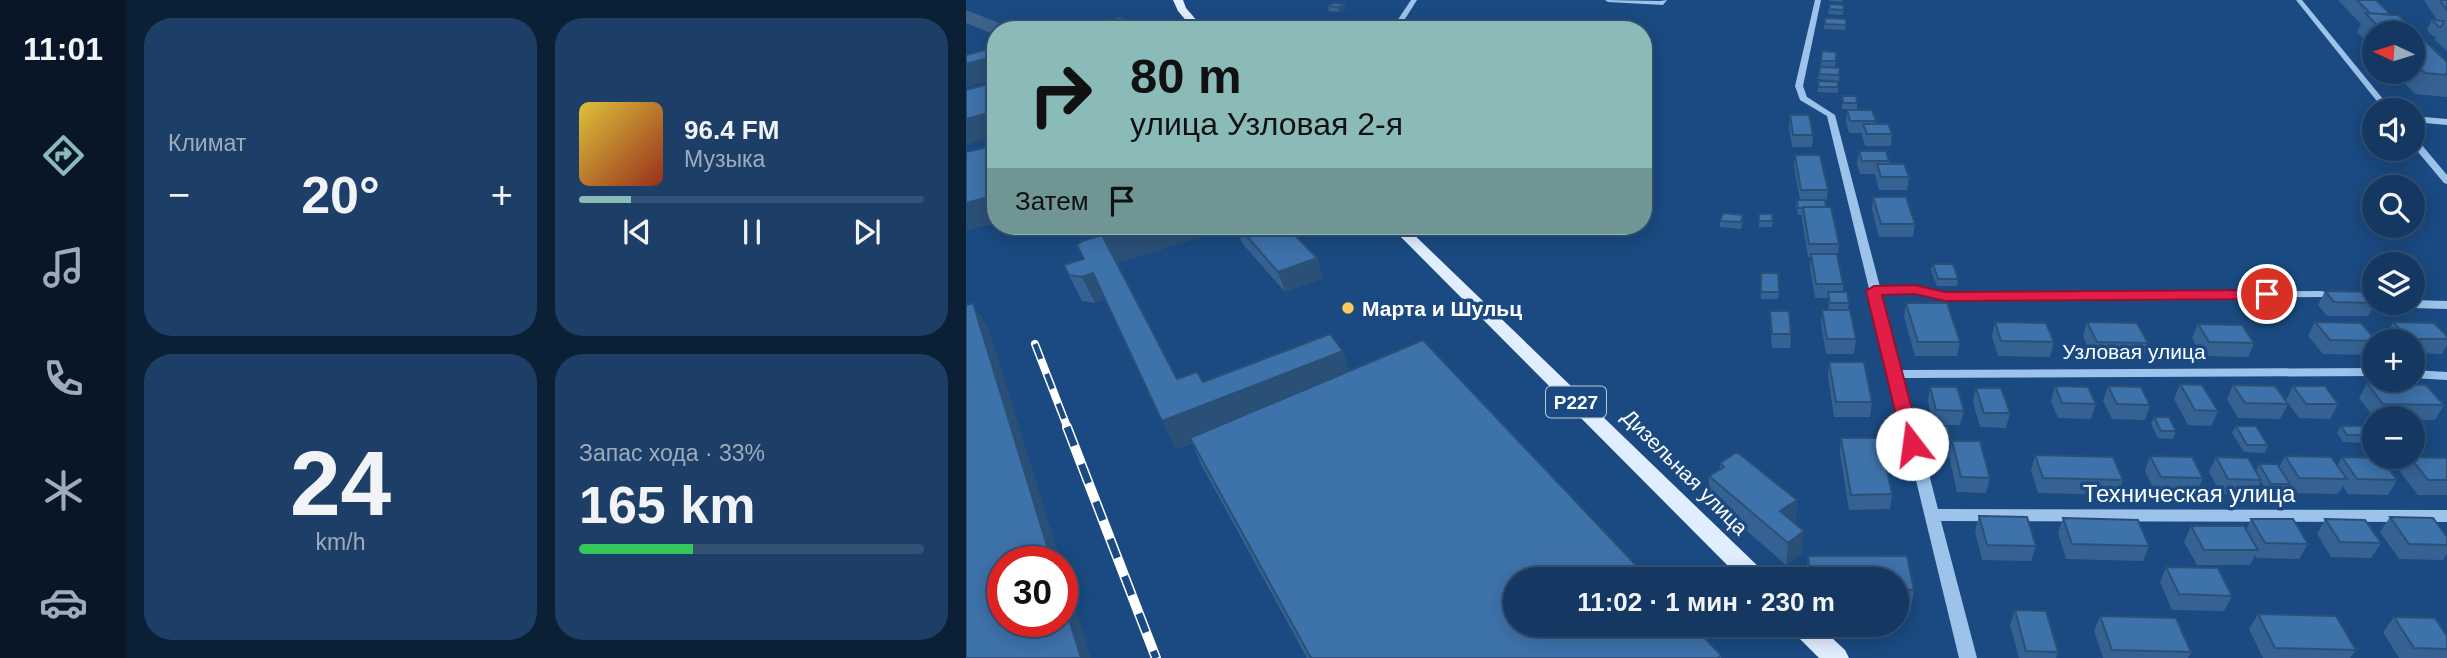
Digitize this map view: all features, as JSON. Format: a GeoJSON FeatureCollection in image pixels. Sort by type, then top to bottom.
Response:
{"type":"FeatureCollection","features":[{"type":"Feature","properties":{"kind":"main road"},"geometry":{"type":"LineString","coordinates":[[1178,0],[1181,9],[1192,21]]}},
{"type":"Feature","properties":{"kind":"main road","name":"Дизельная улица"},"geometry":{"type":"LineString","coordinates":[[1406,235],[1744,567]]}},
{"type":"Feature","properties":{"kind":"main road"},"geometry":{"type":"LineString","coordinates":[[1814,637],[1836,658]]}},
{"type":"Feature","properties":{"kind":"street"},"geometry":{"type":"LineString","coordinates":[[1400,21],[1414,0]]}},
{"type":"Feature","properties":{"kind":"street"},"geometry":{"type":"LineString","coordinates":[[1608,0],[1663,3],[1664,0]]}},
{"type":"Feature","properties":{"kind":"street"},"geometry":{"type":"LineString","coordinates":[[1818,0],[1799,86],[1803,98],[1831,115],[1894,374],[1968,658]]}},
{"type":"Feature","properties":{"kind":"street"},"geometry":{"type":"LineString","coordinates":[[2299,0],[2378,98]]}},
{"type":"Feature","properties":{"kind":"street"},"geometry":{"type":"LineString","coordinates":[[2425,120],[2447,122]]}},
{"type":"Feature","properties":{"kind":"street"},"geometry":{"type":"LineString","coordinates":[[2425,154],[2447,181]]}},
{"type":"Feature","properties":{"kind":"street"},"geometry":{"type":"LineString","coordinates":[[1874,291],[1915,289],[1945,297],[2321,294],[2348,298]]}},
{"type":"Feature","properties":{"kind":"street"},"geometry":{"type":"LineString","coordinates":[[2425,304],[2447,305]]}},
{"type":"Feature","properties":{"kind":"street","name":"Узловая улица"},"geometry":{"type":"LineString","coordinates":[[1894,374],[2362,372]]}},
{"type":"Feature","properties":{"kind":"street"},"geometry":{"type":"LineString","coordinates":[[2425,375],[2447,376]]}},
{"type":"Feature","properties":{"kind":"street","name":"Техническая улица"},"geometry":{"type":"LineString","coordinates":[[1931,515],[2447,516]]}},
{"type":"Feature","properties":{"kind":"building"},"geometry":{"type":"Polygon","coordinates":[[[2357,0],[2376,0],[2391,15],[2370,13],[2357,0]]]}},
{"type":"Feature","properties":{"kind":"building"},"geometry":{"type":"Polygon","coordinates":[[[2440,0],[2447,0],[2447,10],[2440,0]]]}},
{"type":"Feature","properties":{"kind":"building"},"geometry":{"type":"Polygon","coordinates":[[[1334,3],[1344,4],[1338,7],[1328,6],[1334,3]]]}},
{"type":"Feature","properties":{"kind":"building"},"geometry":{"type":"Polygon","coordinates":[[[1830,4],[1844,5],[1843,10],[1829,9],[1830,4]]]}},
{"type":"Feature","properties":{"kind":"building"},"geometry":{"type":"Polygon","coordinates":[[[2365,13],[2398,15],[2404,21],[2373,21],[2365,13]]]}},
{"type":"Feature","properties":{"kind":"building"},"geometry":{"type":"Polygon","coordinates":[[[1120,17],[1127,21],[1104,21],[1120,17]]]}},
{"type":"Feature","properties":{"kind":"building"},"geometry":{"type":"Polygon","coordinates":[[[1825,18],[1846,19],[1846,25],[1825,24],[1825,18]]]}},
{"type":"Feature","properties":{"kind":"building"},"geometry":{"type":"Polygon","coordinates":[[[2432,20],[2444,21],[2439,27],[2432,20]]]}},
{"type":"Feature","properties":{"kind":"building"},"geometry":{"type":"Polygon","coordinates":[[[2426,42],[2447,62],[2447,75],[2426,73],[2426,42]]]}},
{"type":"Feature","properties":{"kind":"building"},"geometry":{"type":"Polygon","coordinates":[[[987,49],[987,58],[966,64],[966,55],[987,49]]]}},
{"type":"Feature","properties":{"kind":"building"},"geometry":{"type":"Polygon","coordinates":[[[1822,51],[1836,52],[1836,61],[1821,61],[1822,51]]]}},
{"type":"Feature","properties":{"kind":"building"},"geometry":{"type":"Polygon","coordinates":[[[1820,67],[1840,68],[1839,75],[1819,74],[1820,67]]]}},
{"type":"Feature","properties":{"kind":"building"},"geometry":{"type":"Polygon","coordinates":[[[1818,81],[1838,82],[1838,87],[1819,87],[1818,81]]]}},
{"type":"Feature","properties":{"kind":"building"},"geometry":{"type":"Polygon","coordinates":[[[987,84],[987,113],[966,119],[966,90],[987,84]]]}},
{"type":"Feature","properties":{"kind":"building"},"geometry":{"type":"Polygon","coordinates":[[[1842,96],[1856,96],[1857,103],[1843,103],[1842,96]]]}},
{"type":"Feature","properties":{"kind":"building"},"geometry":{"type":"Polygon","coordinates":[[[1847,110],[1872,110],[1876,121],[1850,121],[1847,110]]]}},
{"type":"Feature","properties":{"kind":"building"},"geometry":{"type":"Polygon","coordinates":[[[1790,115],[1809,115],[1813,135],[1793,135],[1790,115]]]}},
{"type":"Feature","properties":{"kind":"building"},"geometry":{"type":"Polygon","coordinates":[[[1863,124],[1888,124],[1892,134],[1867,134],[1863,124]]]}},
{"type":"Feature","properties":{"kind":"building"},"geometry":{"type":"Polygon","coordinates":[[[987,147],[987,197],[966,203],[966,152],[987,147]]]}},
{"type":"Feature","properties":{"kind":"building"},"geometry":{"type":"Polygon","coordinates":[[[1859,151],[1886,151],[1889,161],[1862,161],[1859,151]]]}},
{"type":"Feature","properties":{"kind":"building"},"geometry":{"type":"Polygon","coordinates":[[[1795,155],[1820,155],[1828,190],[1801,190],[1795,155]]]}},
{"type":"Feature","properties":{"kind":"building"},"geometry":{"type":"Polygon","coordinates":[[[1877,164],[1904,164],[1909,177],[1881,177],[1877,164]]]}},
{"type":"Feature","properties":{"kind":"building"},"geometry":{"type":"Polygon","coordinates":[[[1873,197],[1906,197],[1915,224],[1881,224],[1873,197]]]}},
{"type":"Feature","properties":{"kind":"building"},"geometry":{"type":"Polygon","coordinates":[[[1797,200],[1825,200],[1826,207],[1798,208],[1797,200]]]}},
{"type":"Feature","properties":{"kind":"building"},"geometry":{"type":"Polygon","coordinates":[[[1803,207],[1831,207],[1839,244],[1809,244],[1803,207]]]}},
{"type":"Feature","properties":{"kind":"building"},"geometry":{"type":"Polygon","coordinates":[[[1723,213],[1743,215],[1741,222],[1720,221],[1723,213]]]}},
{"type":"Feature","properties":{"kind":"building"},"geometry":{"type":"Polygon","coordinates":[[[1759,214],[1772,214],[1773,221],[1759,221],[1759,214]]]}},
{"type":"Feature","properties":{"kind":"building"},"geometry":{"type":"Polygon","coordinates":[[[1102,235],[1177,379],[1197,372],[1203,382],[1330,334],[1343,351],[1162,421],[1093,273],[1082,277],[1069,275],[1064,265],[1084,259],[1077,245],[1082,241],[1102,235]]]}},
{"type":"Feature","properties":{"kind":"building"},"geometry":{"type":"Polygon","coordinates":[[[1246,235],[1295,235],[1317,258],[1278,272],[1246,235]]]}},
{"type":"Feature","properties":{"kind":"building"},"geometry":{"type":"Polygon","coordinates":[[[1811,254],[1837,254],[1843,284],[1816,284],[1811,254]]]}},
{"type":"Feature","properties":{"kind":"building"},"geometry":{"type":"Polygon","coordinates":[[[1933,264],[1953,264],[1958,279],[1938,279],[1933,264]]]}},
{"type":"Feature","properties":{"kind":"building"},"geometry":{"type":"Polygon","coordinates":[[[1761,273],[1778,273],[1779,292],[1761,292],[1761,273]]]}},
{"type":"Feature","properties":{"kind":"building"},"geometry":{"type":"Polygon","coordinates":[[[2325,291],[2362,292],[2362,303],[2334,302],[2325,291]]]}},
{"type":"Feature","properties":{"kind":"building"},"geometry":{"type":"Polygon","coordinates":[[[1828,292],[1847,292],[1849,303],[1830,303],[1828,292]]]}},
{"type":"Feature","properties":{"kind":"building"},"geometry":{"type":"Polygon","coordinates":[[[973,303],[1047,546],[987,546],[987,637],[1075,637],[1081,658],[966,658],[966,305],[973,303]]]}},
{"type":"Feature","properties":{"kind":"building"},"geometry":{"type":"Polygon","coordinates":[[[1906,303],[1947,303],[1960,342],[1918,342],[1906,303]]]}},
{"type":"Feature","properties":{"kind":"building"},"geometry":{"type":"Polygon","coordinates":[[[1822,310],[1850,310],[1856,339],[1827,339],[1822,310]]]}},
{"type":"Feature","properties":{"kind":"building"},"geometry":{"type":"Polygon","coordinates":[[[1770,311],[1789,311],[1791,334],[1772,334],[1770,311]]]}},
{"type":"Feature","properties":{"kind":"building"},"geometry":{"type":"Polygon","coordinates":[[[1995,322],[2046,323],[2054,342],[2001,341],[1995,322]]]}},
{"type":"Feature","properties":{"kind":"building"},"geometry":{"type":"Polygon","coordinates":[[[2087,322],[2137,323],[2148,343],[2097,342],[2087,322]]]}},
{"type":"Feature","properties":{"kind":"building"},"geometry":{"type":"Polygon","coordinates":[[[2315,322],[2361,323],[2366,329],[2362,329],[2362,341],[2330,340],[2315,322]]]}},
{"type":"Feature","properties":{"kind":"building"},"geometry":{"type":"Polygon","coordinates":[[[2393,322],[2434,323],[2447,339],[2425,339],[2425,329],[2400,329],[2393,322]]]}},
{"type":"Feature","properties":{"kind":"building"},"geometry":{"type":"Polygon","coordinates":[[[2198,324],[2242,325],[2254,343],[2209,342],[2198,324]]]}},
{"type":"Feature","properties":{"kind":"building"},"geometry":{"type":"Polygon","coordinates":[[[1423,340],[1638,567],[1503,567],[1503,637],[1704,637],[1721,655],[1718,658],[1311,658],[1190,438],[1423,340]]]}},
{"type":"Feature","properties":{"kind":"building"},"geometry":{"type":"Polygon","coordinates":[[[1829,362],[1864,362],[1872,402],[1836,402],[1829,362]]]}},
{"type":"Feature","properties":{"kind":"building"},"geometry":{"type":"Polygon","coordinates":[[[2180,384],[2202,385],[2218,411],[2195,410],[2180,384]]]}},
{"type":"Feature","properties":{"kind":"building"},"geometry":{"type":"Polygon","coordinates":[[[2233,385],[2275,386],[2288,404],[2245,403],[2233,385]]]}},
{"type":"Feature","properties":{"kind":"building"},"geometry":{"type":"Polygon","coordinates":[[[2425,385],[2444,405],[2383,404],[2374,392],[2425,392],[2425,385]]]}},
{"type":"Feature","properties":{"kind":"building"},"geometry":{"type":"Polygon","coordinates":[[[2055,386],[2088,387],[2096,404],[2062,403],[2055,386]]]}},
{"type":"Feature","properties":{"kind":"building"},"geometry":{"type":"Polygon","coordinates":[[[2108,386],[2141,387],[2150,405],[2117,404],[2108,386]]]}},
{"type":"Feature","properties":{"kind":"building"},"geometry":{"type":"Polygon","coordinates":[[[2293,386],[2325,386],[2338,404],[2306,404],[2293,386]]]}},
{"type":"Feature","properties":{"kind":"building"},"geometry":{"type":"Polygon","coordinates":[[[1930,387],[1957,387],[1964,411],[1936,410],[1930,387]]]}},
{"type":"Feature","properties":{"kind":"building"},"geometry":{"type":"Polygon","coordinates":[[[1976,388],[2001,388],[2010,413],[1984,413],[1976,388]]]}},
{"type":"Feature","properties":{"kind":"building"},"geometry":{"type":"Polygon","coordinates":[[[2154,417],[2169,417],[2176,431],[2161,431],[2154,417]]]}},
{"type":"Feature","properties":{"kind":"building"},"geometry":{"type":"Polygon","coordinates":[[[1922,426],[1948,426],[1951,439],[1925,438],[1922,426]]]}},
{"type":"Feature","properties":{"kind":"building"},"geometry":{"type":"Polygon","coordinates":[[[2236,426],[2256,426],[2268,445],[2247,445],[2236,426]]]}},
{"type":"Feature","properties":{"kind":"building"},"geometry":{"type":"Polygon","coordinates":[[[2341,426],[2362,428],[2362,435],[2347,435],[2341,426]]]}},
{"type":"Feature","properties":{"kind":"building"},"geometry":{"type":"Polygon","coordinates":[[[1841,438],[1880,438],[1892,494],[1851,495],[1841,438]]]}},
{"type":"Feature","properties":{"kind":"building"},"geometry":{"type":"Polygon","coordinates":[[[1952,441],[1980,441],[1990,478],[1961,477],[1952,441]]]}},
{"type":"Feature","properties":{"kind":"building"},"geometry":{"type":"Polygon","coordinates":[[[1737,452],[1797,500],[1780,511],[1804,531],[1788,543],[1709,476],[1724,467],[1720,463],[1737,452]]]}},
{"type":"Feature","properties":{"kind":"building"},"geometry":{"type":"Polygon","coordinates":[[[2035,455],[2113,457],[2123,480],[2043,478],[2035,455]]]}},
{"type":"Feature","properties":{"kind":"building"},"geometry":{"type":"Polygon","coordinates":[[[2150,456],[2192,457],[2203,478],[2161,477],[2150,456]]]}},
{"type":"Feature","properties":{"kind":"building"},"geometry":{"type":"Polygon","coordinates":[[[2285,456],[2331,457],[2347,479],[2299,478],[2285,456]]]}},
{"type":"Feature","properties":{"kind":"building"},"geometry":{"type":"Polygon","coordinates":[[[2216,457],[2248,458],[2261,480],[2228,479],[2216,457]]]}},
{"type":"Feature","properties":{"kind":"building"},"geometry":{"type":"Polygon","coordinates":[[[2342,457],[2362,458],[2362,469],[2389,469],[2397,480],[2357,479],[2342,457]]]}},
{"type":"Feature","properties":{"kind":"building"},"geometry":{"type":"Polygon","coordinates":[[[2425,457],[2447,458],[2447,480],[2428,480],[2419,469],[2425,469],[2425,457]]]}},
{"type":"Feature","properties":{"kind":"building"},"geometry":{"type":"Polygon","coordinates":[[[2259,464],[2277,464],[2290,484],[2271,484],[2259,464]]]}},
{"type":"Feature","properties":{"kind":"building"},"geometry":{"type":"Polygon","coordinates":[[[1979,516],[2027,517],[2036,546],[1987,545],[1979,516]]]}},
{"type":"Feature","properties":{"kind":"building"},"geometry":{"type":"Polygon","coordinates":[[[2390,517],[2433,518],[2447,537],[2447,545],[2409,544],[2390,517]]]}},
{"type":"Feature","properties":{"kind":"building"},"geometry":{"type":"Polygon","coordinates":[[[2063,518],[2138,520],[2149,546],[2072,544],[2063,518]]]}},
{"type":"Feature","properties":{"kind":"building"},"geometry":{"type":"Polygon","coordinates":[[[2251,519],[2293,519],[2308,544],[2265,543],[2251,519]]]}},
{"type":"Feature","properties":{"kind":"building"},"geometry":{"type":"Polygon","coordinates":[[[2325,519],[2365,520],[2381,543],[2340,542],[2325,519]]]}},
{"type":"Feature","properties":{"kind":"building"},"geometry":{"type":"Polygon","coordinates":[[[2191,526],[2244,526],[2258,550],[2204,550],[2191,526]]]}},
{"type":"Feature","properties":{"kind":"building"},"geometry":{"type":"Polygon","coordinates":[[[1808,556],[1907,556],[1914,590],[1909,590],[1909,567],[1809,567],[1808,556]]]}},
{"type":"Feature","properties":{"kind":"building"},"geometry":{"type":"Polygon","coordinates":[[[2166,567],[2218,568],[2232,596],[2179,594],[2166,567]]]}},
{"type":"Feature","properties":{"kind":"building"},"geometry":{"type":"Polygon","coordinates":[[[2015,610],[2046,611],[2058,652],[2026,651],[2015,610]]]}},
{"type":"Feature","properties":{"kind":"building"},"geometry":{"type":"Polygon","coordinates":[[[2258,614],[2336,616],[2356,650],[2275,648],[2258,614]]]}},
{"type":"Feature","properties":{"kind":"building"},"geometry":{"type":"Polygon","coordinates":[[[2100,616],[2176,618],[2191,652],[2112,650],[2100,616]]]}},
{"type":"Feature","properties":{"kind":"building"},"geometry":{"type":"Polygon","coordinates":[[[2394,617],[2435,618],[2447,636],[2447,649],[2414,648],[2394,617]]]}},
{"type":"Feature","properties":{"kind":"waterway"},"geometry":{"type":"LineString","coordinates":[[966,16],[987,25]]}},
{"type":"Feature","properties":{"kind":"railway"},"geometry":{"type":"LineString","coordinates":[[1035,344],[1068,429]]}},
{"type":"Feature","properties":{"kind":"railway"},"geometry":{"type":"LineString","coordinates":[[1067,427],[1156,658]]}},
{"type":"Feature","properties":{"kind":"place","name":"Марта и Шульц"},"geometry":{"type":"Point","coordinates":[1348,308]}},
{"type":"Feature","properties":{"kind":"route"},"geometry":{"type":"LineString","coordinates":[[1912,444],[1874,291],[1915,289],[1945,297],[2267,294]]}}]}
